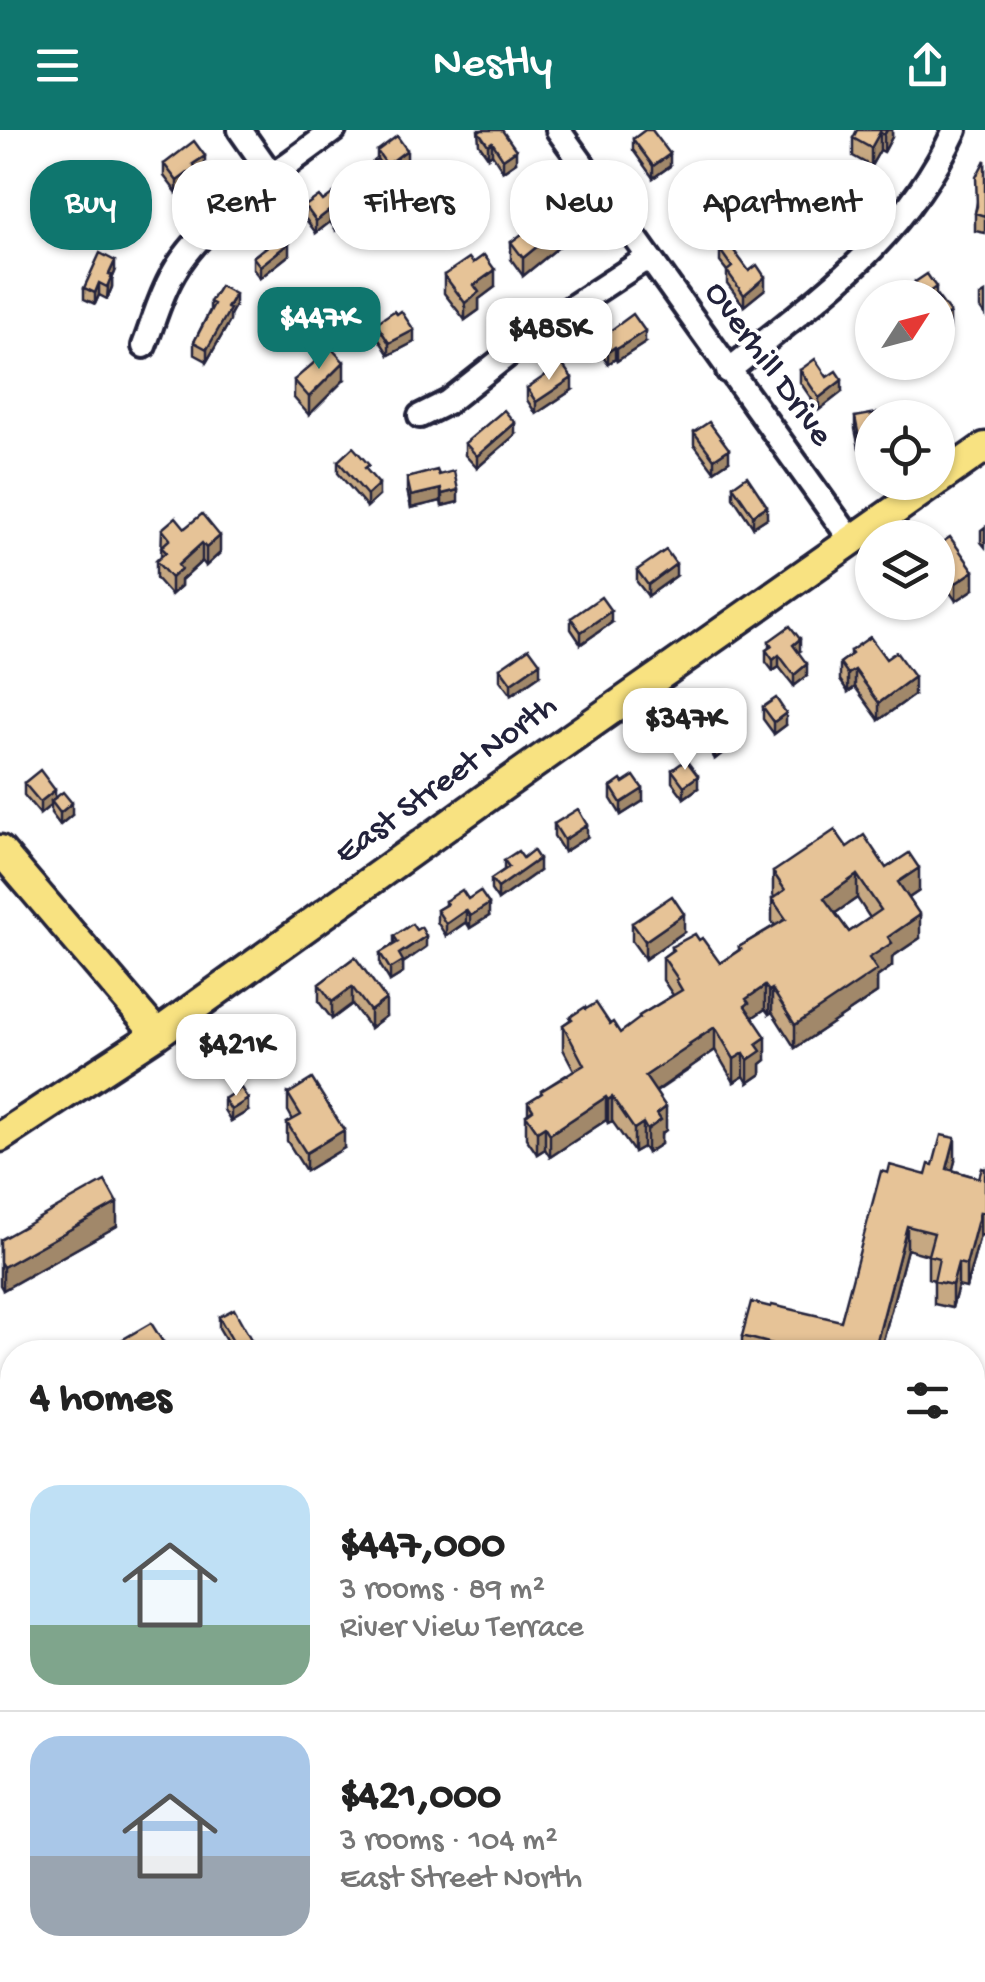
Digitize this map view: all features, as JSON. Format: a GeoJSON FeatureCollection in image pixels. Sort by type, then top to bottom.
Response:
{"type":"FeatureCollection","features":[{"type":"Feature","properties":{"kind":"main road","name":"East Street North"},"geometry":{"type":"LineString","coordinates":[[955,468],[985,446]]}},
{"type":"Feature","properties":{"kind":"main road","name":"East Street North"},"geometry":{"type":"LineString","coordinates":[[0,1137],[156,1034],[911,500]]}},
{"type":"Feature","properties":{"kind":"main road"},"geometry":{"type":"LineString","coordinates":[[0,850],[156,1034]]}},
{"type":"Feature","properties":{"kind":"street"},"geometry":{"type":"LineString","coordinates":[[240,130],[261,160]]}},
{"type":"Feature","properties":{"kind":"street"},"geometry":{"type":"LineString","coordinates":[[295,160],[334,130]]}},
{"type":"Feature","properties":{"kind":"street","name":"Overhill Drive"},"geometry":{"type":"LineString","coordinates":[[558,130],[852,542]]}},
{"type":"Feature","properties":{"kind":"street"},"geometry":{"type":"LineString","coordinates":[[728,371],[847,275],[885,238],[915,201],[955,130]]}},
{"type":"Feature","properties":{"kind":"street"},"geometry":{"type":"LineString","coordinates":[[144,346],[171,276],[188,250]]}},
{"type":"Feature","properties":{"kind":"street"},"geometry":{"type":"LineString","coordinates":[[420,416],[448,402],[548,323],[647,258]]}},
{"type":"Feature","properties":{"kind":"building"},"geometry":{"type":"Polygon","coordinates":[[[502,130],[516,150],[503,159],[492,142],[488,145],[479,132],[502,130]]]}},
{"type":"Feature","properties":{"kind":"building"},"geometry":{"type":"Polygon","coordinates":[[[652,130],[670,154],[653,166],[633,139],[652,130]]]}},
{"type":"Feature","properties":{"kind":"building"},"geometry":{"type":"Polygon","coordinates":[[[857,130],[887,130],[884,135],[880,132],[871,148],[853,138],[857,130]]]}},
{"type":"Feature","properties":{"kind":"building"},"geometry":{"type":"Polygon","coordinates":[[[397,136],[407,150],[394,160],[383,160],[377,151],[397,136]]]}},
{"type":"Feature","properties":{"kind":"building"},"geometry":{"type":"Polygon","coordinates":[[[194,141],[205,156],[199,160],[172,160],[172,174],[164,164],[194,141]]]}},
{"type":"Feature","properties":{"kind":"building"},"geometry":{"type":"Polygon","coordinates":[[[985,160],[985,216],[975,213],[976,177],[985,160]]]}},
{"type":"Feature","properties":{"kind":"building"},"geometry":{"type":"Polygon","coordinates":[[[319,196],[323,201],[329,196],[329,211],[316,221],[309,211],[309,203],[319,196]]]}},
{"type":"Feature","properties":{"kind":"building"},"geometry":{"type":"Polygon","coordinates":[[[262,250],[280,250],[260,266],[253,257],[262,250]]]}},
{"type":"Feature","properties":{"kind":"building"},"geometry":{"type":"Polygon","coordinates":[[[517,250],[533,250],[523,258],[517,250]]]}},
{"type":"Feature","properties":{"kind":"building"},"geometry":{"type":"Polygon","coordinates":[[[720,250],[733,250],[749,271],[757,265],[765,277],[744,295],[727,271],[732,267],[720,250]]]}},
{"type":"Feature","properties":{"kind":"building"},"geometry":{"type":"Polygon","coordinates":[[[100,253],[115,261],[107,287],[99,283],[95,293],[84,288],[100,253]]]}},
{"type":"Feature","properties":{"kind":"building"},"geometry":{"type":"Polygon","coordinates":[[[484,255],[495,270],[474,285],[479,292],[465,303],[444,275],[469,258],[473,263],[484,255]]]}},
{"type":"Feature","properties":{"kind":"building"},"geometry":{"type":"Polygon","coordinates":[[[220,286],[235,294],[207,349],[194,342],[220,286]]]}},
{"type":"Feature","properties":{"kind":"building"},"geometry":{"type":"Polygon","coordinates":[[[366,308],[375,321],[357,333],[349,319],[366,308]]]}},
{"type":"Feature","properties":{"kind":"building"},"geometry":{"type":"Polygon","coordinates":[[[394,311],[401,311],[414,330],[389,343],[376,323],[394,311]]]}},
{"type":"Feature","properties":{"kind":"building"},"geometry":{"type":"Polygon","coordinates":[[[633,314],[645,331],[608,352],[599,339],[633,314]]]}},
{"type":"Feature","properties":{"kind":"building"},"geometry":{"type":"Polygon","coordinates":[[[331,348],[344,362],[309,397],[294,380],[331,348]]]}},
{"type":"Feature","properties":{"kind":"building"},"geometry":{"type":"Polygon","coordinates":[[[815,359],[827,377],[836,371],[842,380],[819,398],[800,370],[815,359]]]}},
{"type":"Feature","properties":{"kind":"building"},"geometry":{"type":"Polygon","coordinates":[[[562,364],[572,378],[536,402],[527,388],[562,364]]]}},
{"type":"Feature","properties":{"kind":"building"},"geometry":{"type":"Polygon","coordinates":[[[504,410],[515,423],[477,456],[465,443],[504,410]]]}},
{"type":"Feature","properties":{"kind":"building"},"geometry":{"type":"Polygon","coordinates":[[[709,422],[729,449],[714,459],[694,432],[709,422]]]}},
{"type":"Feature","properties":{"kind":"building"},"geometry":{"type":"Polygon","coordinates":[[[353,447],[379,484],[367,495],[338,461],[353,447]]]}},
{"type":"Feature","properties":{"kind":"building"},"geometry":{"type":"Polygon","coordinates":[[[437,470],[439,475],[454,471],[458,490],[442,494],[441,489],[411,496],[407,478],[437,470]]]}},
{"type":"Feature","properties":{"kind":"building"},"geometry":{"type":"Polygon","coordinates":[[[747,476],[767,506],[753,515],[733,486],[747,476]]]}},
{"type":"Feature","properties":{"kind":"building"},"geometry":{"type":"Polygon","coordinates":[[[202,514],[220,536],[206,548],[202,543],[178,565],[181,569],[171,578],[156,561],[166,552],[161,547],[170,539],[162,529],[176,517],[185,528],[202,514]]]}},
{"type":"Feature","properties":{"kind":"building"},"geometry":{"type":"Polygon","coordinates":[[[955,544],[974,571],[955,582],[955,544]]]}},
{"type":"Feature","properties":{"kind":"building"},"geometry":{"type":"Polygon","coordinates":[[[666,550],[676,564],[648,585],[637,570],[666,550]]]}},
{"type":"Feature","properties":{"kind":"building"},"geometry":{"type":"Polygon","coordinates":[[[601,597],[611,611],[581,632],[571,618],[601,597]]]}},
{"type":"Feature","properties":{"kind":"building"},"geometry":{"type":"Polygon","coordinates":[[[790,626],[800,639],[793,645],[807,664],[794,675],[779,655],[773,660],[766,650],[772,646],[769,641],[790,626]]]}},
{"type":"Feature","properties":{"kind":"building"},"geometry":{"type":"Polygon","coordinates":[[[870,637],[886,659],[896,652],[914,677],[879,703],[855,670],[848,674],[840,663],[870,637]]]}},
{"type":"Feature","properties":{"kind":"building"},"geometry":{"type":"Polygon","coordinates":[[[529,648],[540,663],[511,683],[500,668],[529,648]]]}},
{"type":"Feature","properties":{"kind":"building"},"geometry":{"type":"Polygon","coordinates":[[[703,692],[728,732],[715,741],[683,707],[703,692]]]}},
{"type":"Feature","properties":{"kind":"building"},"geometry":{"type":"Polygon","coordinates":[[[776,698],[786,713],[774,722],[763,707],[776,698]]]}},
{"type":"Feature","properties":{"kind":"building"},"geometry":{"type":"Polygon","coordinates":[[[686,760],[698,776],[684,786],[672,770],[686,760]]]}},
{"type":"Feature","properties":{"kind":"building"},"geometry":{"type":"Polygon","coordinates":[[[40,770],[55,790],[40,802],[24,783],[40,770]]]}},
{"type":"Feature","properties":{"kind":"building"},"geometry":{"type":"Polygon","coordinates":[[[634,776],[643,789],[621,803],[611,787],[634,776]]]}},
{"type":"Feature","properties":{"kind":"building"},"geometry":{"type":"Polygon","coordinates":[[[63,792],[72,803],[60,813],[51,801],[63,792]]]}},
{"type":"Feature","properties":{"kind":"building"},"geometry":{"type":"Polygon","coordinates":[[[578,809],[587,825],[564,840],[554,824],[578,809]]]}},
{"type":"Feature","properties":{"kind":"building"},"geometry":{"type":"Polygon","coordinates":[[[835,830],[847,847],[864,835],[886,868],[909,853],[919,868],[898,882],[920,915],[888,937],[892,943],[869,958],[877,970],[795,1025],[772,989],[769,991],[765,986],[746,999],[749,1003],[745,1006],[766,1037],[756,1044],[761,1051],[748,1060],[744,1053],[734,1059],[715,1027],[645,1076],[666,1107],[657,1114],[661,1120],[647,1130],[643,1123],[634,1129],[612,1097],[606,1097],[550,1134],[545,1126],[537,1131],[526,1115],[533,1110],[528,1102],[584,1065],[563,1025],[570,1017],[596,1003],[620,1033],[639,1016],[682,990],[663,957],[673,950],[671,947],[695,934],[720,963],[786,919],[772,899],[785,890],[773,872],[835,830]],[[857,875],[824,898],[849,932],[881,910],[857,875]]]}},
{"type":"Feature","properties":{"kind":"building"},"geometry":{"type":"Polygon","coordinates":[[[533,850],[539,859],[498,888],[491,879],[509,867],[504,860],[518,851],[523,858],[533,850]]]}},
{"type":"Feature","properties":{"kind":"building"},"geometry":{"type":"Polygon","coordinates":[[[462,890],[468,899],[480,891],[489,904],[470,916],[466,910],[446,924],[437,910],[462,890]]]}},
{"type":"Feature","properties":{"kind":"building"},"geometry":{"type":"Polygon","coordinates":[[[672,896],[684,914],[645,941],[632,923],[672,896]]]}},
{"type":"Feature","properties":{"kind":"building"},"geometry":{"type":"Polygon","coordinates":[[[412,924],[416,930],[421,927],[426,936],[399,954],[403,961],[390,969],[380,953],[398,942],[394,936],[412,924]]]}},
{"type":"Feature","properties":{"kind":"building"},"geometry":{"type":"Polygon","coordinates":[[[355,957],[386,999],[370,1011],[352,987],[332,1002],[319,984],[355,957]]]}},
{"type":"Feature","properties":{"kind":"building"},"geometry":{"type":"Polygon","coordinates":[[[312,1079],[344,1130],[306,1153],[287,1123],[301,1115],[288,1094],[312,1079]]]}},
{"type":"Feature","properties":{"kind":"building"},"geometry":{"type":"Polygon","coordinates":[[[241,1088],[248,1099],[231,1110],[224,1099],[241,1088]]]}},
{"type":"Feature","properties":{"kind":"building"},"geometry":{"type":"Polygon","coordinates":[[[941,1135],[955,1138],[947,1169],[979,1178],[982,1168],[985,1169],[985,1213],[980,1212],[966,1265],[958,1263],[952,1285],[934,1281],[939,1258],[928,1255],[934,1233],[907,1226],[877,1340],[757,1340],[742,1336],[751,1302],[841,1321],[881,1171],[888,1173],[890,1165],[926,1175],[929,1164],[933,1165],[941,1135]]]}},
{"type":"Feature","properties":{"kind":"building"},"geometry":{"type":"Polygon","coordinates":[[[105,1181],[117,1203],[3,1267],[0,1240],[105,1181]]]}},
{"type":"Feature","properties":{"kind":"building"},"geometry":{"type":"Polygon","coordinates":[[[234,1309],[251,1340],[232,1340],[219,1317],[234,1309]]]}},
{"type":"Feature","properties":{"kind":"building"},"geometry":{"type":"Polygon","coordinates":[[[151,1323],[162,1340],[122,1340],[151,1323]]]}}]}
